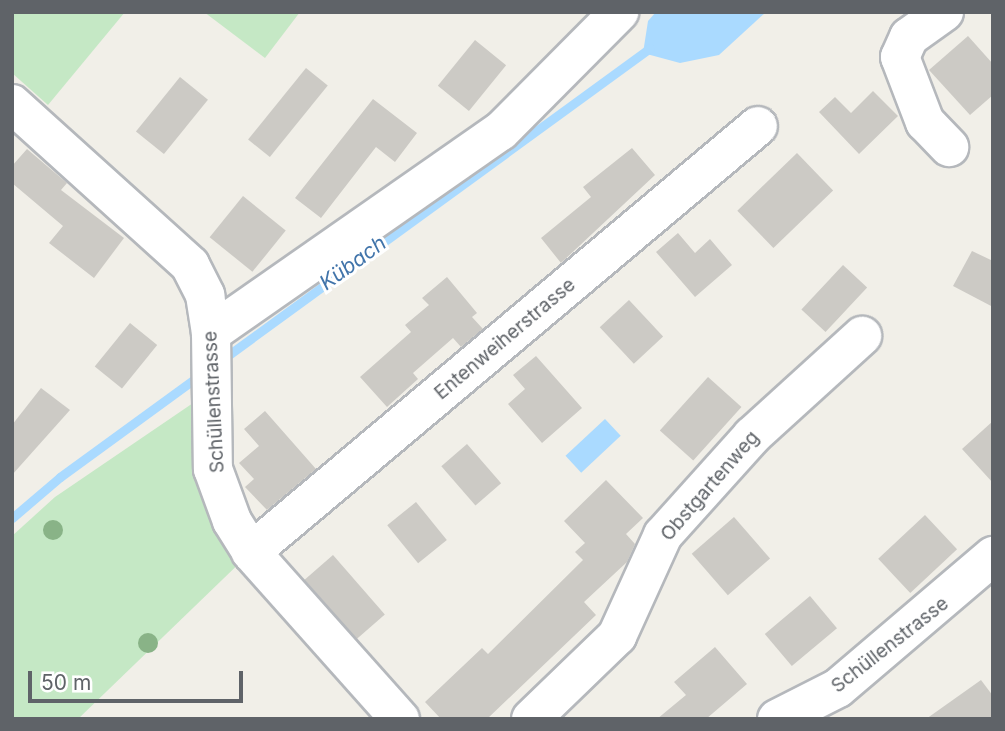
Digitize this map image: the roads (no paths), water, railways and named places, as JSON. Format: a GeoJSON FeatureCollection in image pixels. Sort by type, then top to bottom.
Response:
{"type":"FeatureCollection","features":[{"type":"Feature","properties":{"kind":"street"},"geometry":{"type":"LineString","coordinates":[[212,354],[501,131],[620,12]]}},
{"type":"Feature","properties":{"kind":"street"},"geometry":{"type":"LineString","coordinates":[[944,12],[909,37],[900,57],[925,122],[949,147]]}},
{"type":"Feature","properties":{"kind":"street","name":"Schüllenstrasse"},"geometry":{"type":"LineString","coordinates":[[12,104],[190,265],[205,295],[212,354],[213,469],[232,521],[251,552],[400,719]]}},
{"type":"Feature","properties":{"kind":"street","name":"Entenweiherstrasse"},"geometry":{"type":"LineString","coordinates":[[251,552],[758,125]]}},
{"type":"Feature","properties":{"kind":"street","name":"Obstgartenweg"},"geometry":{"type":"LineString","coordinates":[[531,719],[617,636],[663,535],[752,436],[862,336]]}},
{"type":"Feature","properties":{"kind":"street","name":"Schüllenstrasse"},"geometry":{"type":"LineString","coordinates":[[777,719],[838,688],[993,556]]}},
{"type":"Feature","properties":{"kind":"water"},"geometry":{"type":"Polygon","coordinates":[[[656,12],[766,12],[719,55],[680,63],[643,53],[648,21],[656,12]]]}},
{"type":"Feature","properties":{"kind":"water"},"geometry":{"type":"Polygon","coordinates":[[[605,419],[621,436],[581,473],[566,456],[605,419]]]}},
{"type":"Feature","properties":{"kind":"waterway","name":"Kübach"},"geometry":{"type":"LineString","coordinates":[[223,359],[650,48]]}},
{"type":"Feature","properties":{"kind":"waterway","name":"Kübach"},"geometry":{"type":"LineString","coordinates":[[12,518],[60,477],[200,375]]}}]}
